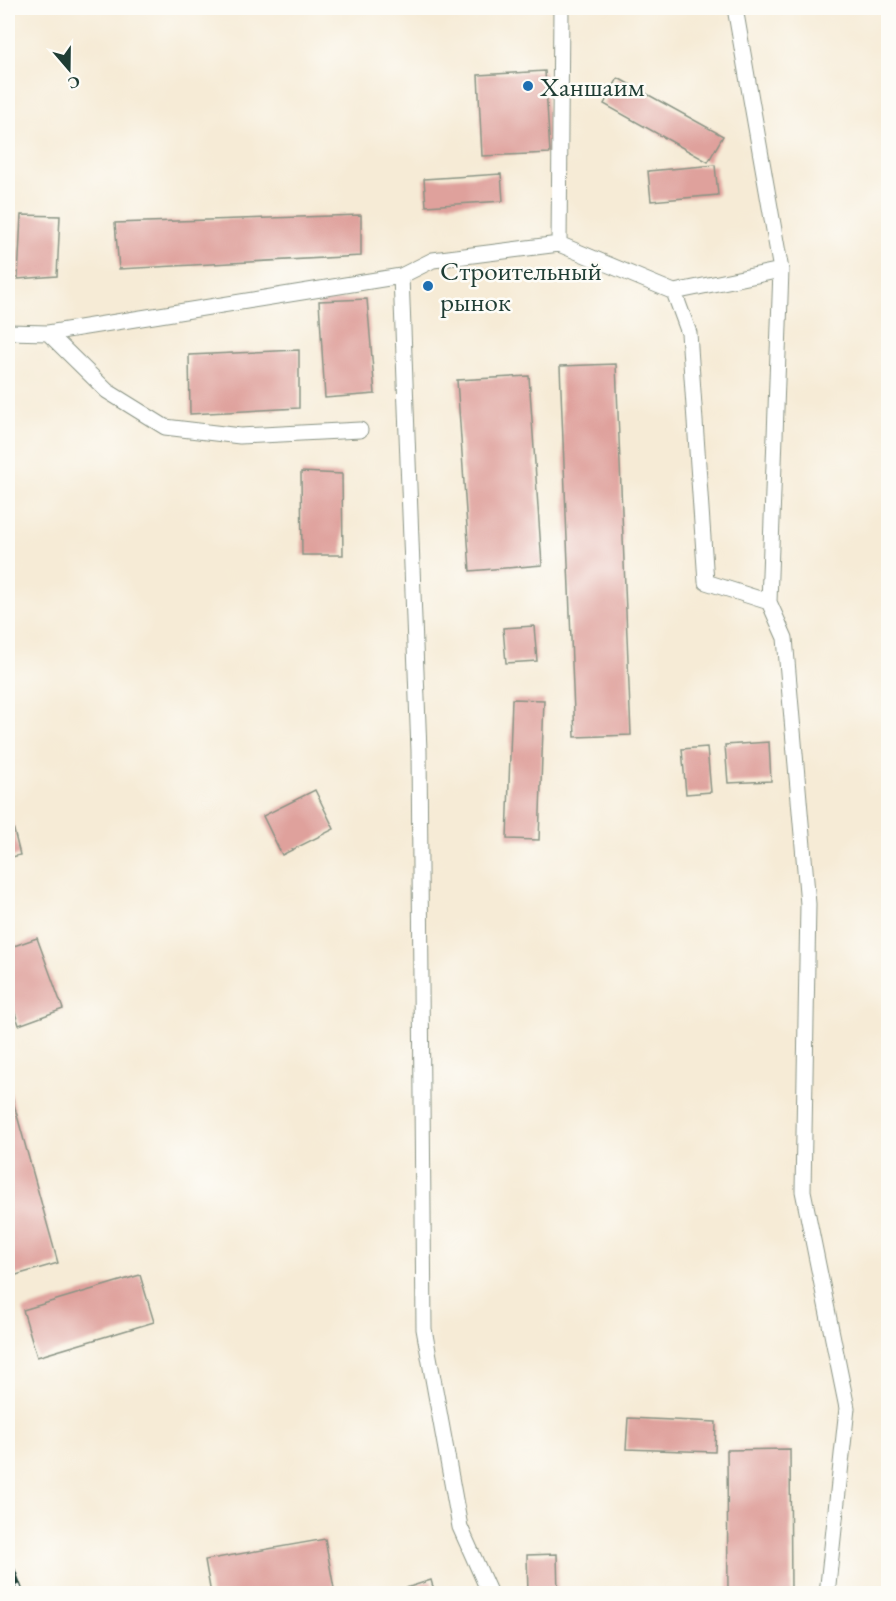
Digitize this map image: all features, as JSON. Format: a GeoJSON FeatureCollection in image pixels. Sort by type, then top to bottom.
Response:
{"type":"FeatureCollection","features":[{"type":"Feature","properties":{"kind":"lane"},"geometry":{"type":"LineString","coordinates":[[559,244],[561,8]]}},
{"type":"Feature","properties":{"kind":"lane"},"geometry":{"type":"LineString","coordinates":[[735,8],[781,270],[769,602],[785,638],[808,904],[803,1191],[847,1408],[827,1593]]}},
{"type":"Feature","properties":{"kind":"lane"},"geometry":{"type":"LineString","coordinates":[[8,332],[48,333],[401,276],[433,260],[559,244],[674,292],[781,270]]}},
{"type":"Feature","properties":{"kind":"lane"},"geometry":{"type":"LineString","coordinates":[[401,276],[419,751],[424,1329],[460,1527],[490,1593]]}},
{"type":"Feature","properties":{"kind":"lane"},"geometry":{"type":"LineString","coordinates":[[674,292],[689,333],[706,582],[769,602]]}},
{"type":"Feature","properties":{"kind":"lane"},"geometry":{"type":"LineString","coordinates":[[48,333],[107,391],[165,427],[240,436],[360,430]]}},
{"type":"Feature","properties":{"kind":"building"},"geometry":{"type":"Polygon","coordinates":[[[545,71],[550,153],[482,156],[478,75],[545,71]]]}},
{"type":"Feature","properties":{"kind":"building"},"geometry":{"type":"Polygon","coordinates":[[[618,78],[723,136],[708,162],[604,104],[618,78]]]}},
{"type":"Feature","properties":{"kind":"building"},"geometry":{"type":"Polygon","coordinates":[[[715,165],[718,195],[651,201],[648,171],[715,165]]]}},
{"type":"Feature","properties":{"kind":"building"},"geometry":{"type":"Polygon","coordinates":[[[501,174],[503,201],[426,206],[424,179],[501,174]]]}},
{"type":"Feature","properties":{"kind":"building"},"geometry":{"type":"Polygon","coordinates":[[[21,215],[60,216],[57,276],[18,279],[21,215]]]}},
{"type":"Feature","properties":{"kind":"building"},"geometry":{"type":"Polygon","coordinates":[[[361,215],[361,256],[119,269],[115,223],[361,215]]]}},
{"type":"Feature","properties":{"kind":"building"},"geometry":{"type":"Polygon","coordinates":[[[367,299],[375,394],[325,398],[319,301],[367,299]]]}},
{"type":"Feature","properties":{"kind":"building"},"geometry":{"type":"Polygon","coordinates":[[[299,350],[299,408],[190,414],[189,355],[299,350]]]}},
{"type":"Feature","properties":{"kind":"building"},"geometry":{"type":"Polygon","coordinates":[[[616,364],[631,735],[575,737],[560,366],[616,364]]]}},
{"type":"Feature","properties":{"kind":"building"},"geometry":{"type":"Polygon","coordinates":[[[529,376],[542,565],[470,571],[457,380],[529,376]]]}},
{"type":"Feature","properties":{"kind":"building"},"geometry":{"type":"Polygon","coordinates":[[[301,472],[342,474],[343,555],[302,555],[301,472]]]}},
{"type":"Feature","properties":{"kind":"building"},"geometry":{"type":"Polygon","coordinates":[[[534,626],[537,661],[506,663],[503,628],[534,626]]]}},
{"type":"Feature","properties":{"kind":"building"},"geometry":{"type":"Polygon","coordinates":[[[512,699],[544,700],[539,840],[507,839],[512,699]]]}},
{"type":"Feature","properties":{"kind":"building"},"geometry":{"type":"Polygon","coordinates":[[[769,742],[771,781],[728,783],[725,745],[769,742]]]}},
{"type":"Feature","properties":{"kind":"building"},"geometry":{"type":"Polygon","coordinates":[[[707,747],[711,792],[686,794],[682,749],[707,747]]]}},
{"type":"Feature","properties":{"kind":"building"},"geometry":{"type":"Polygon","coordinates":[[[315,790],[334,829],[282,855],[263,816],[315,790]]]}},
{"type":"Feature","properties":{"kind":"building"},"geometry":{"type":"Polygon","coordinates":[[[8,806],[20,855],[8,858],[8,806]]]}},
{"type":"Feature","properties":{"kind":"building"},"geometry":{"type":"Polygon","coordinates":[[[37,938],[63,1009],[19,1025],[8,992],[8,948],[37,938]]]}},
{"type":"Feature","properties":{"kind":"building"},"geometry":{"type":"Polygon","coordinates":[[[8,1083],[58,1263],[9,1277],[8,1273],[8,1083]]]}},
{"type":"Feature","properties":{"kind":"building"},"geometry":{"type":"Polygon","coordinates":[[[140,1275],[154,1322],[37,1357],[23,1310],[140,1275]]]}},
{"type":"Feature","properties":{"kind":"building"},"geometry":{"type":"Polygon","coordinates":[[[628,1418],[716,1422],[715,1452],[626,1449],[628,1418]]]}},
{"type":"Feature","properties":{"kind":"building"},"geometry":{"type":"Polygon","coordinates":[[[790,1449],[791,1594],[728,1594],[727,1450],[790,1449]]]}},
{"type":"Feature","properties":{"kind":"building"},"geometry":{"type":"Polygon","coordinates":[[[325,1539],[335,1594],[211,1594],[205,1560],[325,1539]]]}},
{"type":"Feature","properties":{"kind":"building"},"geometry":{"type":"Polygon","coordinates":[[[557,1554],[558,1594],[528,1594],[527,1555],[557,1554]]]}},
{"type":"Feature","properties":{"kind":"building"},"geometry":{"type":"Polygon","coordinates":[[[431,1580],[435,1594],[404,1594],[403,1589],[431,1580]]]}},
{"type":"Feature","properties":{"kind":"railway"},"geometry":{"type":"LineString","coordinates":[[8,1559],[21,1594]]}},
{"type":"Feature","properties":{"kind":"place","name":"Ханшаим"},"geometry":{"type":"Point","coordinates":[528,86]}},
{"type":"Feature","properties":{"kind":"place","name":"Строительный рынок"},"geometry":{"type":"Point","coordinates":[428,286]}}]}
